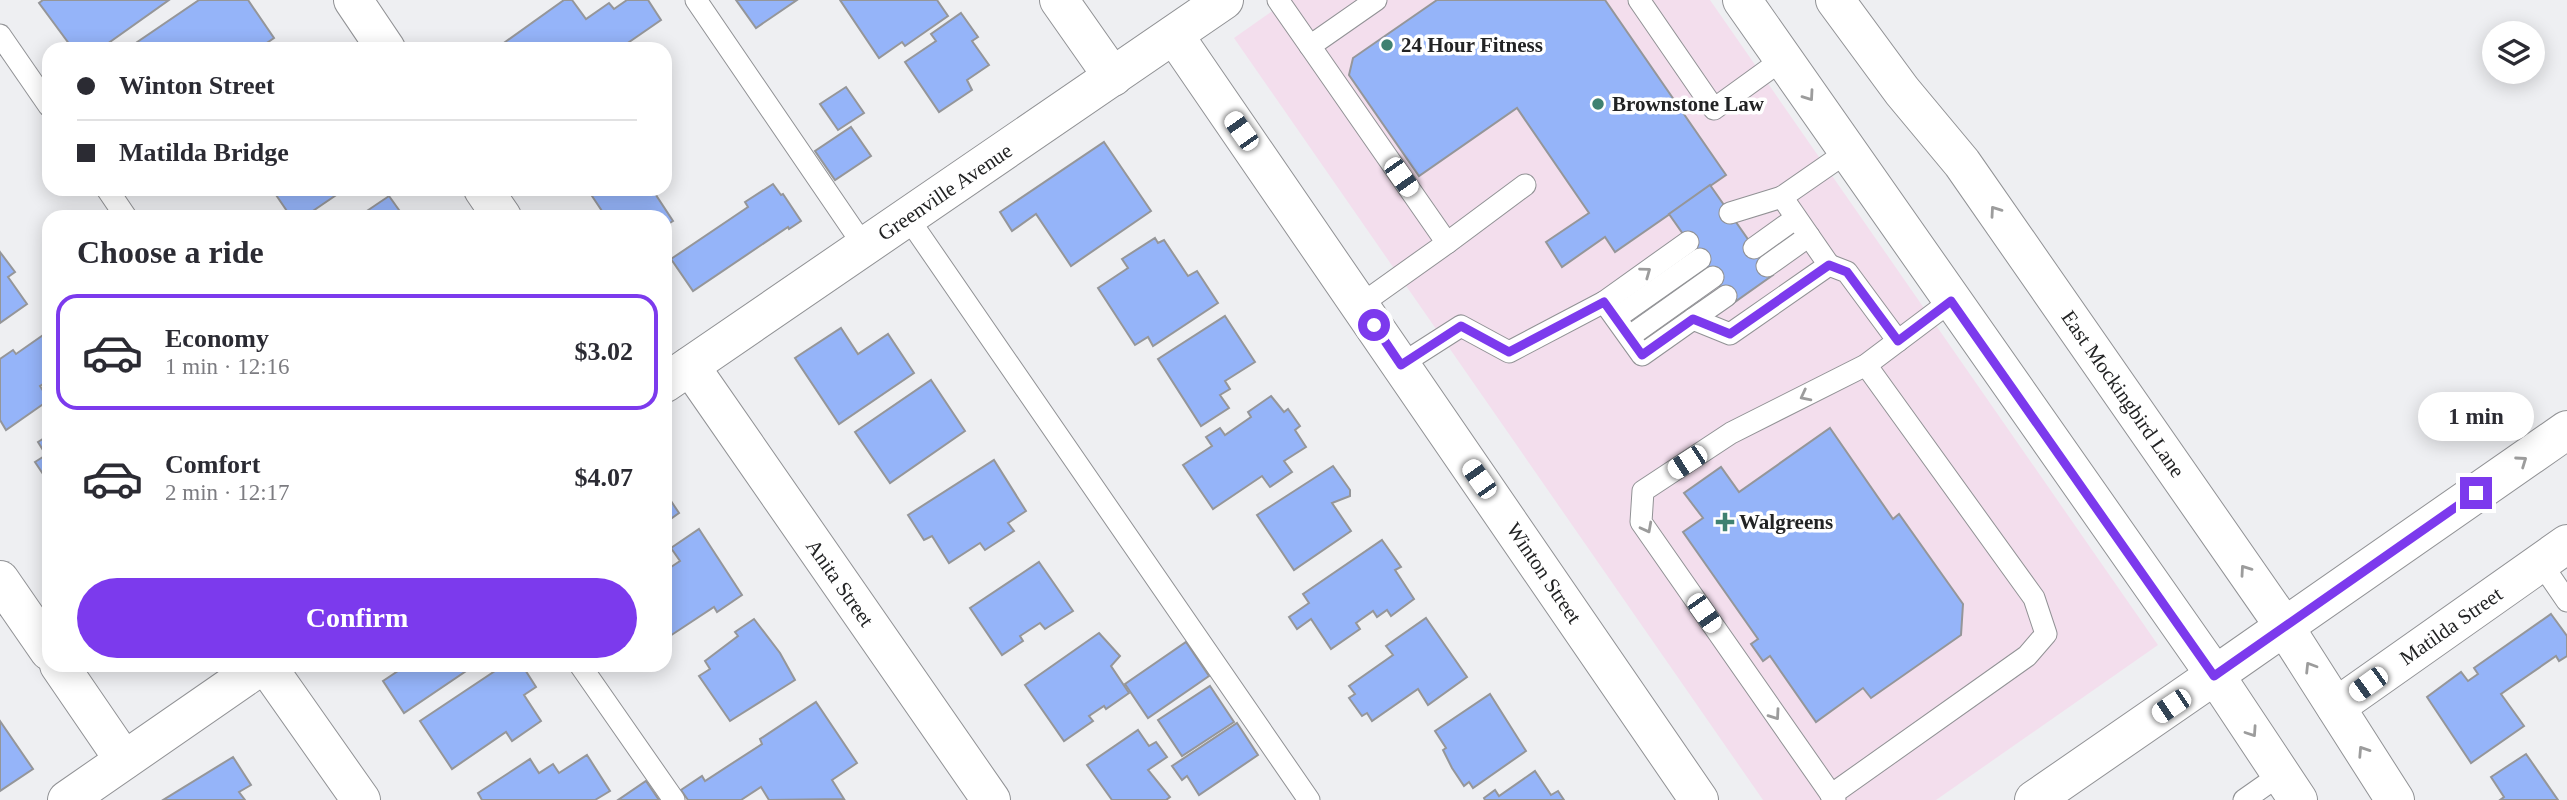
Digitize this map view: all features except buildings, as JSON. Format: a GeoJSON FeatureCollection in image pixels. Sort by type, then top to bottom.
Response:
{"type":"FeatureCollection","features":[{"type":"Feature","properties":{"kind":"main road"},"geometry":{"type":"LineString","coordinates":[[353,0],[381,42]]}},
{"type":"Feature","properties":{"kind":"main road"},"geometry":{"type":"LineString","coordinates":[[1059,0],[1113,77]]}},
{"type":"Feature","properties":{"kind":"main road","name":"Greenville Avenue"},"geometry":{"type":"LineString","coordinates":[[678,375],[1224,0]]}},
{"type":"Feature","properties":{"kind":"main road"},"geometry":{"type":"LineString","coordinates":[[1742,0],[2290,787]]}},
{"type":"Feature","properties":{"kind":"main road","name":"East Mockingbird Lane"},"geometry":{"type":"LineString","coordinates":[[1835,0],[1902,91],[1962,163],[2284,626],[2395,800]]}},
{"type":"Feature","properties":{"kind":"main road","name":"Winton Street"},"geometry":{"type":"LineString","coordinates":[[1174,35],[1699,800]]}},
{"type":"Feature","properties":{"kind":"main road","name":"Anita Street"},"geometry":{"type":"LineString","coordinates":[[678,375],[990,800]]}},
{"type":"Feature","properties":{"kind":"main road"},"geometry":{"type":"LineString","coordinates":[[2034,800],[2567,430]]}},
{"type":"Feature","properties":{"kind":"main road","name":"Matilda Street"},"geometry":{"type":"LineString","coordinates":[[2336,707],[2554,553]]}},
{"type":"Feature","properties":{"kind":"main road"},"geometry":{"type":"LineString","coordinates":[[0,580],[42,641]]}},
{"type":"Feature","properties":{"kind":"main road"},"geometry":{"type":"LineString","coordinates":[[64,672],[124,760]]}},
{"type":"Feature","properties":{"kind":"main road"},"geometry":{"type":"LineString","coordinates":[[67,800],[254,672]]}},
{"type":"Feature","properties":{"kind":"main road"},"geometry":{"type":"LineString","coordinates":[[269,672],[361,800]]}},
{"type":"Feature","properties":{"kind":"lane"},"geometry":{"type":"LineString","coordinates":[[696,0],[864,246]]}},
{"type":"Feature","properties":{"kind":"lane"},"geometry":{"type":"LineString","coordinates":[[1278,0],[1447,243]]}},
{"type":"Feature","properties":{"kind":"lane"},"geometry":{"type":"LineString","coordinates":[[1310,46],[1376,0]]}},
{"type":"Feature","properties":{"kind":"lane"},"geometry":{"type":"LineString","coordinates":[[1639,0],[1714,109],[1783,59]]}},
{"type":"Feature","properties":{"kind":"lane"},"geometry":{"type":"LineString","coordinates":[[0,35],[42,96]]}},
{"type":"Feature","properties":{"kind":"lane"},"geometry":{"type":"LineString","coordinates":[[1730,214],[1782,197],[1847,152]]}},
{"type":"Feature","properties":{"kind":"lane"},"geometry":{"type":"LineString","coordinates":[[1360,305],[1525,185]]}},
{"type":"Feature","properties":{"kind":"lane"},"geometry":{"type":"LineString","coordinates":[[1782,197],[1829,265],[1847,272],[1898,341]]}},
{"type":"Feature","properties":{"kind":"lane"},"geometry":{"type":"LineString","coordinates":[[908,218],[1309,800]]}},
{"type":"Feature","properties":{"kind":"lane"},"geometry":{"type":"LineString","coordinates":[[1754,248],[1796,218]]}},
{"type":"Feature","properties":{"kind":"lane"},"geometry":{"type":"LineString","coordinates":[[1767,266],[1809,236]]}},
{"type":"Feature","properties":{"kind":"lane"},"geometry":{"type":"LineString","coordinates":[[1401,365],[1461,326],[1509,352],[1610,310],[1694,250]]}},
{"type":"Feature","properties":{"kind":"lane"},"geometry":{"type":"LineString","coordinates":[[1693,319],[1730,334],[1829,265]]}},
{"type":"Feature","properties":{"kind":"lane"},"geometry":{"type":"LineString","coordinates":[[1630,337],[1713,277]]}},
{"type":"Feature","properties":{"kind":"lane"},"geometry":{"type":"LineString","coordinates":[[1610,310],[1642,355],[1726,296]]}},
{"type":"Feature","properties":{"kind":"lane"},"geometry":{"type":"LineString","coordinates":[[1866,365],[2034,598],[2046,634],[2027,656],[1833,797],[1641,522],[1643,491],[1731,433],[1866,365],[1951,301]]}},
{"type":"Feature","properties":{"kind":"lane"},"geometry":{"type":"LineString","coordinates":[[2554,553],[2567,601]]}},
{"type":"Feature","properties":{"kind":"lane"},"geometry":{"type":"LineString","coordinates":[[585,672],[674,800]]}},
{"type":"Feature","properties":{"kind":"lane"},"geometry":{"type":"LineString","coordinates":[[2244,800],[2290,787]]}},
{"type":"Feature","properties":{"kind":"shaded area"},"geometry":{"type":"Polygon","coordinates":[[[1288,0],[1710,0],[2158,645],[1936,800],[1763,800],[1234,38],[1288,0]]]}},
{"type":"Feature","properties":{"kind":"place","name":"24 Hour Fitness"},"geometry":{"type":"Point","coordinates":[1387,45]}},
{"type":"Feature","properties":{"kind":"place","name":"Brownstone Law"},"geometry":{"type":"Point","coordinates":[1598,104]}},
{"type":"Feature","properties":{"kind":"place","name":"Walgreens"},"geometry":{"type":"Point","coordinates":[1725,522]}},
{"type":"Feature","properties":{"kind":"route"},"geometry":{"type":"LineString","coordinates":[[1374,325],[1401,365],[1461,326],[1509,352],[1604,302],[1642,355],[1693,319],[1730,334],[1829,265],[1847,272],[1898,341],[1951,301],[2214,676],[2476,493]]}}]}
